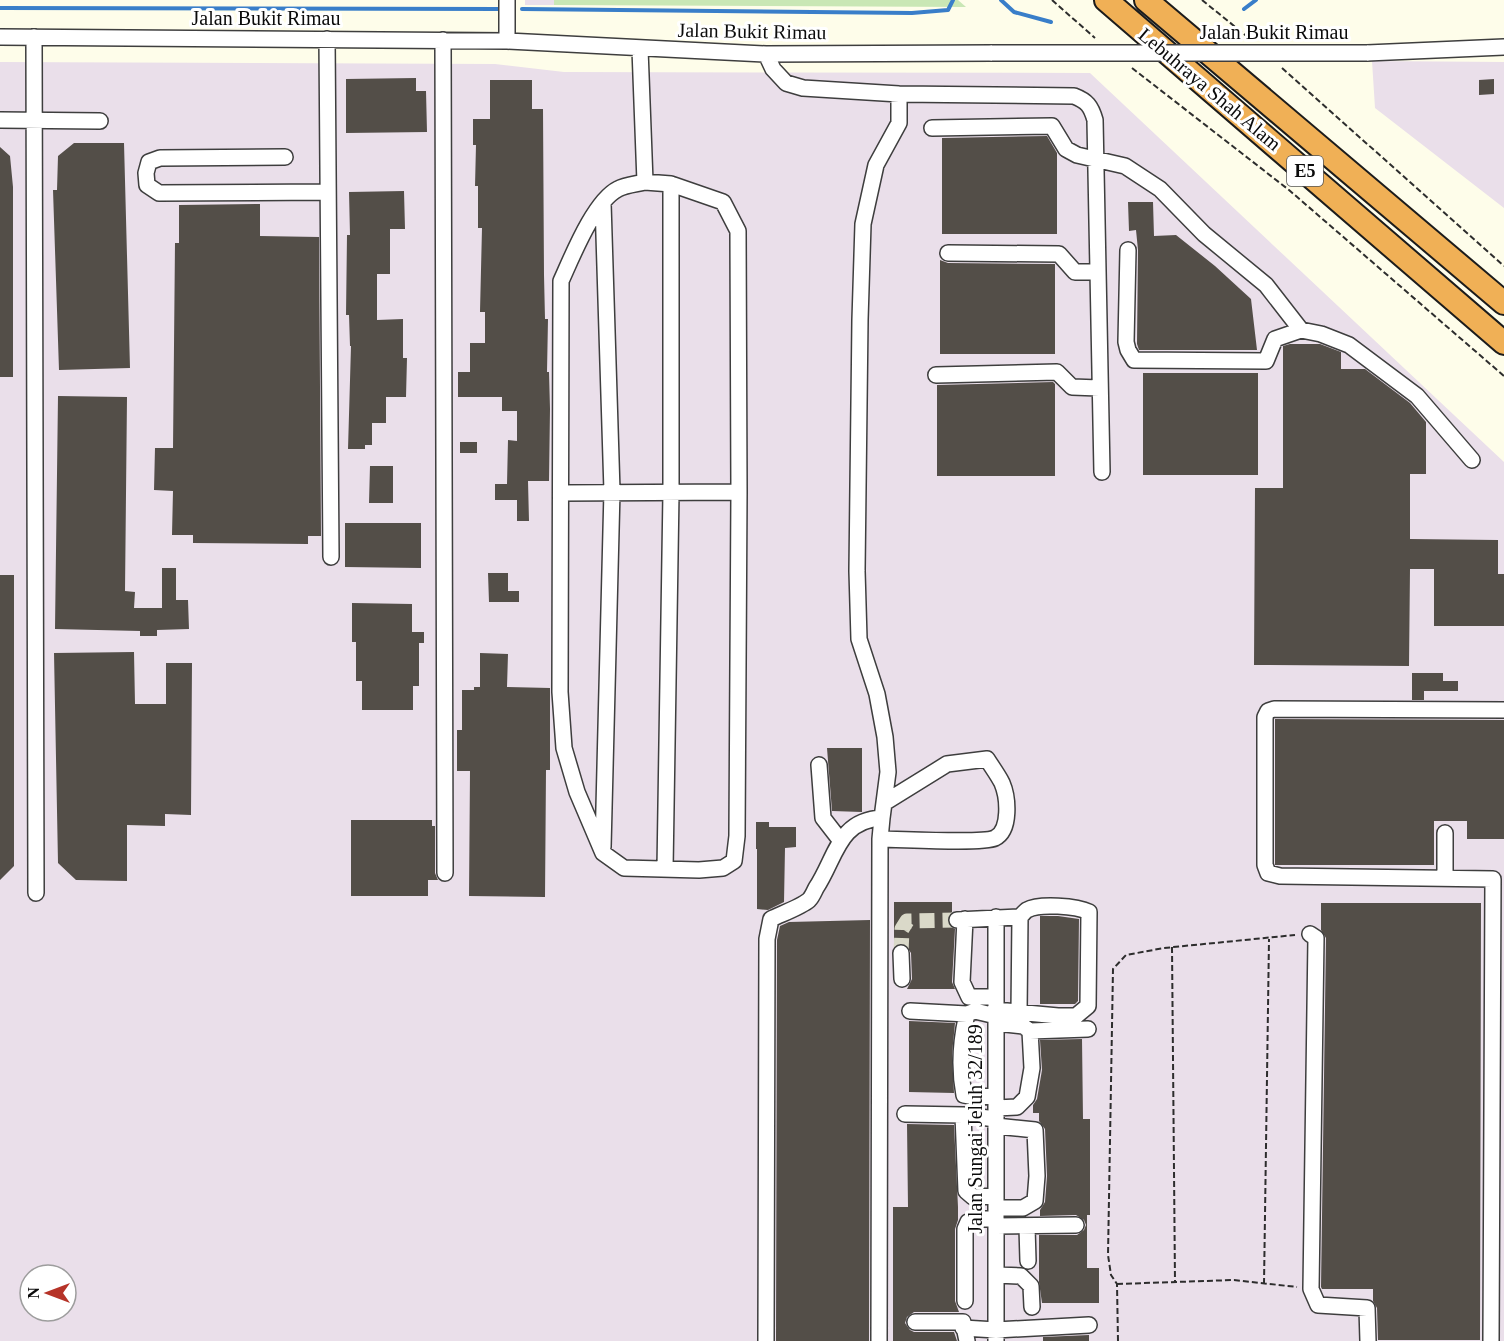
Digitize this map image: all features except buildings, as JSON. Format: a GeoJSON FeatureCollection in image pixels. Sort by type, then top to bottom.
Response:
{"type":"FeatureCollection","features":[{"type":"Feature","properties":{"kind":"highway","name":"Lebuhraya Shah Alam"},"geometry":{"type":"LineString","coordinates":[[1106,0],[1504,342]]}},
{"type":"Feature","properties":{"kind":"highway","name":"Lebuhraya Shah Alam"},"geometry":{"type":"LineString","coordinates":[[1146,0],[1504,303]]}},
{"type":"Feature","properties":{"kind":"street"},"geometry":{"type":"LineString","coordinates":[[507,0],[507,41]]}},
{"type":"Feature","properties":{"kind":"street","name":"Jalan Bukit Rimau"},"geometry":{"type":"LineString","coordinates":[[0,37],[507,41],[766,54],[1367,52],[1504,47]]}},
{"type":"Feature","properties":{"kind":"street"},"geometry":{"type":"LineString","coordinates":[[34,37],[36,893]]}},
{"type":"Feature","properties":{"kind":"street"},"geometry":{"type":"LineString","coordinates":[[327,39],[331,557]]}},
{"type":"Feature","properties":{"kind":"street"},"geometry":{"type":"LineString","coordinates":[[443,40],[445,873]]}},
{"type":"Feature","properties":{"kind":"street"},"geometry":{"type":"LineString","coordinates":[[640,49],[645,182]]}},
{"type":"Feature","properties":{"kind":"street"},"geometry":{"type":"LineString","coordinates":[[766,54],[773,69],[786,83],[803,88],[899,94],[1074,96],[1086,100],[1093,111],[1095,120],[1102,471]]}},
{"type":"Feature","properties":{"kind":"street"},"geometry":{"type":"LineString","coordinates":[[879,1341],[880,839],[888,772],[878,694],[859,639],[857,571],[860,320],[863,224],[876,165],[899,123],[899,94]]}},
{"type":"Feature","properties":{"kind":"street"},"geometry":{"type":"LineString","coordinates":[[0,120],[100,121]]}},
{"type":"Feature","properties":{"kind":"street"},"geometry":{"type":"LineString","coordinates":[[932,128],[1052,126],[1066,149],[1077,155],[1125,166],[1160,189],[1204,234],[1266,285],[1300,330]]}},
{"type":"Feature","properties":{"kind":"street"},"geometry":{"type":"LineString","coordinates":[[285,157],[160,158],[149,162],[146,173],[147,185],[159,193],[328,192]]}},
{"type":"Feature","properties":{"kind":"street"},"geometry":{"type":"LineString","coordinates":[[645,182],[671,184],[723,202],[738,231],[740,492],[737,836],[734,861],[723,868],[699,870],[624,868],[603,853],[577,792],[564,748],[560,692],[561,281],[585,230],[603,203],[617,189],[645,182]]}},
{"type":"Feature","properties":{"kind":"street"},"geometry":{"type":"LineString","coordinates":[[665,869],[671,493],[671,184]]}},
{"type":"Feature","properties":{"kind":"street"},"geometry":{"type":"LineString","coordinates":[[603,203],[612,491],[603,853]]}},
{"type":"Feature","properties":{"kind":"street"},"geometry":{"type":"LineString","coordinates":[[1128,250],[1126,342],[1134,360],[1266,361],[1275,339],[1300,330],[1321,334],[1349,345],[1417,396],[1472,460]]}},
{"type":"Feature","properties":{"kind":"street"},"geometry":{"type":"LineString","coordinates":[[948,254],[1059,254],[1076,272],[1097,272]]}},
{"type":"Feature","properties":{"kind":"street"},"geometry":{"type":"LineString","coordinates":[[936,375],[1057,372],[1072,387],[1099,388]]}},
{"type":"Feature","properties":{"kind":"street"},"geometry":{"type":"LineString","coordinates":[[561,493],[740,492]]}},
{"type":"Feature","properties":{"kind":"street"},"geometry":{"type":"LineString","coordinates":[[1491,1341],[1499,879],[1280,876],[1268,873],[1265,865],[1265,717],[1268,711],[1274,710],[1504,710]]}},
{"type":"Feature","properties":{"kind":"street"},"geometry":{"type":"LineString","coordinates":[[766,1341],[767,939],[771,919],[808,901],[826,873],[840,840],[852,828],[883,810],[947,764],[987,759],[1002,784],[1007,818],[1005,830],[995,838],[978,840],[880,839]]}},
{"type":"Feature","properties":{"kind":"street"},"geometry":{"type":"LineString","coordinates":[[819,765],[823,819],[840,840]]}},
{"type":"Feature","properties":{"kind":"street"},"geometry":{"type":"LineString","coordinates":[[1445,833],[1445,878]]}},
{"type":"Feature","properties":{"kind":"street"},"geometry":{"type":"LineString","coordinates":[[910,1011],[967,1014],[975,1011],[996,1011],[1076,1016],[1088,1006],[1089,912],[1081,908],[1041,906],[1026,910],[1020,917],[1019,1012]]}},
{"type":"Feature","properties":{"kind":"street","name":"Jalan Sungai Jeluh 32/189"},"geometry":{"type":"LineString","coordinates":[[996,917],[996,1336]]}},
{"type":"Feature","properties":{"kind":"street"},"geometry":{"type":"LineString","coordinates":[[1020,917],[961,920],[962,982],[969,997],[1030,1031],[1088,1029]]}},
{"type":"Feature","properties":{"kind":"street"},"geometry":{"type":"LineString","coordinates":[[1310,934],[1317,938],[1311,1289],[1318,1305],[1367,1308],[1368,1341]]}},
{"type":"Feature","properties":{"kind":"street"},"geometry":{"type":"LineString","coordinates":[[901,953],[902,979]]}},
{"type":"Feature","properties":{"kind":"street"},"geometry":{"type":"LineString","coordinates":[[965,1301],[965,1229],[968,1222],[996,1212],[1023,1208],[1035,1201],[1037,1176],[1035,1130],[996,1112],[975,1097],[964,1095],[962,1083],[963,1032],[967,1014]]}},
{"type":"Feature","properties":{"kind":"street"},"geometry":{"type":"LineString","coordinates":[[905,1114],[996,1112],[1017,1107],[1027,1097],[1032,1068],[1030,1031]]}},
{"type":"Feature","properties":{"kind":"street"},"geometry":{"type":"LineString","coordinates":[[963,1114],[966,1191],[996,1212],[1027,1227],[1076,1225]]}},
{"type":"Feature","properties":{"kind":"street"},"geometry":{"type":"LineString","coordinates":[[1027,1227],[1028,1261]]}},
{"type":"Feature","properties":{"kind":"street"},"geometry":{"type":"LineString","coordinates":[[996,1275],[1021,1276],[1031,1286],[1032,1307]]}},
{"type":"Feature","properties":{"kind":"street"},"geometry":{"type":"LineString","coordinates":[[915,1322],[963,1322],[965,1335],[996,1336],[1029,1335],[1089,1325]]}},
{"type":"Feature","properties":{"kind":"path"},"geometry":{"type":"LineString","coordinates":[[1052,0],[1101,43]]}},
{"type":"Feature","properties":{"kind":"path"},"geometry":{"type":"LineString","coordinates":[[1202,0],[1231,21],[1256,45]]}},
{"type":"Feature","properties":{"kind":"path"},"geometry":{"type":"LineString","coordinates":[[1126,64],[1289,190],[1504,376]]}},
{"type":"Feature","properties":{"kind":"path"},"geometry":{"type":"LineString","coordinates":[[1281,68],[1504,266]]}},
{"type":"Feature","properties":{"kind":"path"},"geometry":{"type":"LineString","coordinates":[[1118,1341],[1117,1284],[1111,1275],[1108,1255],[1113,969],[1126,955],[1172,947],[1310,934]]}},
{"type":"Feature","properties":{"kind":"path"},"geometry":{"type":"LineString","coordinates":[[1264,1284],[1269,938]]}},
{"type":"Feature","properties":{"kind":"path"},"geometry":{"type":"LineString","coordinates":[[1172,947],[1175,1282]]}},
{"type":"Feature","properties":{"kind":"path"},"geometry":{"type":"LineString","coordinates":[[1117,1284],[1234,1280],[1311,1289]]}},
{"type":"Feature","properties":{"kind":"shaded area"},"geometry":{"type":"Polygon","coordinates":[[[525,0],[554,0],[554,5],[525,5],[525,0]]]}},
{"type":"Feature","properties":{"kind":"shaded area"},"geometry":{"type":"Polygon","coordinates":[[[1372,61],[1504,62],[1504,208],[1375,108],[1372,61]]]}},
{"type":"Feature","properties":{"kind":"shaded area"},"geometry":{"type":"Polygon","coordinates":[[[0,62],[495,64],[564,72],[1090,73],[1504,462],[1504,1341],[0,1341],[0,62]]]}},
{"type":"Feature","properties":{"kind":"green space"},"geometry":{"type":"Polygon","coordinates":[[[554,0],[958,0],[966,7],[554,5],[554,0]]]}},
{"type":"Feature","properties":{"kind":"waterway"},"geometry":{"type":"LineString","coordinates":[[522,9],[912,13],[948,10],[953,0]]}},
{"type":"Feature","properties":{"kind":"waterway"},"geometry":{"type":"LineString","coordinates":[[1001,0],[1014,12],[1051,22]]}},
{"type":"Feature","properties":{"kind":"waterway"},"geometry":{"type":"LineString","coordinates":[[1244,9],[1256,0]]}},
{"type":"Feature","properties":{"kind":"waterway"},"geometry":{"type":"LineString","coordinates":[[0,8],[500,9]]}},
{"type":"Feature","properties":{"kind":"tunnel"},"geometry":{"type":"LineString","coordinates":[[901,953],[902,929],[907,921],[957,920]]}}]}
